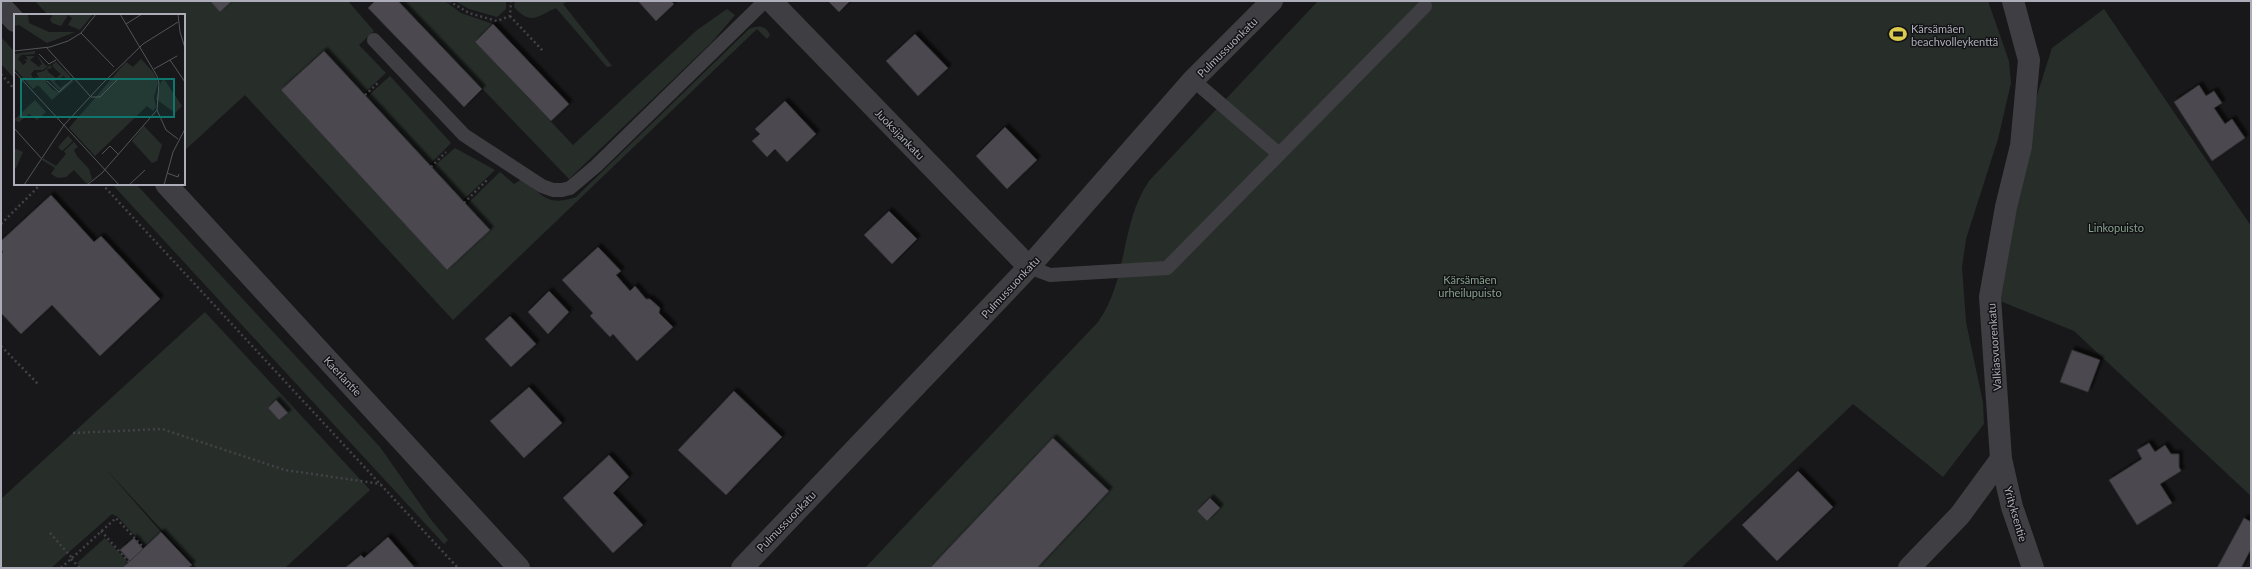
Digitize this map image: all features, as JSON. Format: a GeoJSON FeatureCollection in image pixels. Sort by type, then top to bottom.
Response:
{"type":"FeatureCollection","features":[{"type":"Feature","properties":{"kind":"street","name":"Juoksijankatu"},"geometry":{"type":"LineString","coordinates":[[771,1],[1029,267]]}},
{"type":"Feature","properties":{"kind":"street","name":"Pulmussuonkatu"},"geometry":{"type":"LineString","coordinates":[[742,568],[1029,267],[1193,80],[1272,1]]}},
{"type":"Feature","properties":{"kind":"street","name":"Valkiasvuorenkatu"},"geometry":{"type":"LineString","coordinates":[[2001,459],[1990,297],[2006,207],[2021,146],[2028,60],[2013,1]]}},
{"type":"Feature","properties":{"kind":"street"},"geometry":{"type":"LineString","coordinates":[[1,6],[14,20]]}},
{"type":"Feature","properties":{"kind":"street","name":"Kaerlantie"},"geometry":{"type":"LineString","coordinates":[[167,185],[519,568]]}},
{"type":"Feature","properties":{"kind":"street"},"geometry":{"type":"LineString","coordinates":[[1909,568],[1960,515],[2001,459]]}},
{"type":"Feature","properties":{"kind":"street","name":"Yrityksentie"},"geometry":{"type":"LineString","coordinates":[[2001,459],[2012,507],[2033,568]]}},
{"type":"Feature","properties":{"kind":"lane"},"geometry":{"type":"LineString","coordinates":[[374,40],[464,135],[542,186],[562,190],[570,188],[596,166],[765,1]]}},
{"type":"Feature","properties":{"kind":"lane"},"geometry":{"type":"LineString","coordinates":[[1029,267],[1050,275],[1167,268],[1425,6]]}},
{"type":"Feature","properties":{"kind":"lane"},"geometry":{"type":"LineString","coordinates":[[1193,80],[1279,154]]}},
{"type":"Feature","properties":{"kind":"path"},"geometry":{"type":"LineString","coordinates":[[449,1],[469,13],[497,21],[510,16]]}},
{"type":"Feature","properties":{"kind":"path"},"geometry":{"type":"LineString","coordinates":[[510,1],[510,16],[543,50]]}},
{"type":"Feature","properties":{"kind":"path"},"geometry":{"type":"LineString","coordinates":[[1,74],[14,89]]}},
{"type":"Feature","properties":{"kind":"path"},"geometry":{"type":"LineString","coordinates":[[464,203],[505,163]]}},
{"type":"Feature","properties":{"kind":"path"},"geometry":{"type":"LineString","coordinates":[[1,224],[40,185]]}},
{"type":"Feature","properties":{"kind":"path"},"geometry":{"type":"LineString","coordinates":[[103,185],[382,484],[458,568]]}},
{"type":"Feature","properties":{"kind":"path"},"geometry":{"type":"LineString","coordinates":[[1,346],[38,384]]}},
{"type":"Feature","properties":{"kind":"path"},"geometry":{"type":"LineString","coordinates":[[73,433],[162,429],[285,470],[382,484]]}},
{"type":"Feature","properties":{"kind":"path"},"geometry":{"type":"LineString","coordinates":[[61,568],[116,518],[144,548]]}},
{"type":"Feature","properties":{"kind":"path"},"geometry":{"type":"LineString","coordinates":[[101,531],[129,562]]}},
{"type":"Feature","properties":{"kind":"path"},"geometry":{"type":"LineString","coordinates":[[50,533],[80,568]]}},
{"type":"Feature","properties":{"kind":"green space"},"geometry":{"type":"Polygon","coordinates":[[[35,1],[348,1],[374,31],[359,45],[386,73],[363,94],[323,51],[282,90],[466,205],[500,172],[514,184],[522,179],[546,198],[552,200],[566,200],[576,197],[749,29],[761,27],[766,29],[770,35],[767,39],[757,29],[453,320],[245,95],[185,150],[185,14],[47,14],[35,1]]]}},
{"type":"Feature","properties":{"kind":"green space"},"geometry":{"type":"Polygon","coordinates":[[[398,1],[445,1],[461,13],[493,24],[476,42],[573,145],[697,30],[727,9],[735,15],[712,42],[569,179],[398,1]]]}},
{"type":"Feature","properties":{"kind":"green space"},"geometry":{"type":"Polygon","coordinates":[[[455,1],[506,1],[506,9],[497,17],[469,9],[455,1]]]}},
{"type":"Feature","properties":{"kind":"green space"},"geometry":{"type":"Polygon","coordinates":[[[515,1],[568,1],[563,4],[612,66],[607,67],[556,8],[534,18],[530,18],[520,13],[514,7],[515,1]]]}},
{"type":"Feature","properties":{"kind":"green space","name":"Kärsämäen urheilupuisto"},"geometry":{"type":"Polygon","coordinates":[[[1318,1],[1988,1],[2009,61],[2011,83],[1998,139],[1966,239],[1962,267],[1966,322],[1983,403],[1984,424],[1943,477],[1853,404],[1681,568],[865,568],[1098,322],[1108,306],[1115,289],[1133,215],[1140,197],[1149,181],[1318,1]]]}},
{"type":"Feature","properties":{"kind":"green space","name":"Linkopuisto"},"geometry":{"type":"Polygon","coordinates":[[[2104,9],[2251,226],[2251,496],[2074,331],[1990,297],[2021,146],[2052,48],[2104,9]]]}},
{"type":"Feature","properties":{"kind":"green space"},"geometry":{"type":"Polygon","coordinates":[[[1,37],[14,51],[14,78],[1,64],[1,37]]]}},
{"type":"Feature","properties":{"kind":"green space"},"geometry":{"type":"Polygon","coordinates":[[[390,76],[451,143],[429,165],[367,97],[390,76]]]}},
{"type":"Feature","properties":{"kind":"green space"},"geometry":{"type":"Polygon","coordinates":[[[455,148],[495,170],[462,201],[432,168],[455,148]]]}},
{"type":"Feature","properties":{"kind":"green space"},"geometry":{"type":"Polygon","coordinates":[[[113,185],[137,185],[380,447],[432,521],[448,540],[444,544],[113,185]]]}},
{"type":"Feature","properties":{"kind":"green space"},"geometry":{"type":"Polygon","coordinates":[[[205,312],[370,490],[285,568],[197,568],[104,467],[161,532],[145,547],[118,517],[112,514],[51,568],[1,568],[1,499],[205,312]]]}},
{"type":"Feature","properties":{"kind":"green space"},"geometry":{"type":"Polygon","coordinates":[[[105,538],[128,562],[122,568],[82,568],[77,563],[105,538]]]}},
{"type":"Feature","properties":{"kind":"building"},"geometry":{"type":"Polygon","coordinates":[[[210,1],[232,1],[220,12],[210,1]]]}},
{"type":"Feature","properties":{"kind":"building"},"geometry":{"type":"Polygon","coordinates":[[[375,1],[398,1],[482,89],[464,107],[368,8],[375,1]]]}},
{"type":"Feature","properties":{"kind":"building"},"geometry":{"type":"Polygon","coordinates":[[[638,1],[671,1],[674,4],[656,21],[638,1]]]}},
{"type":"Feature","properties":{"kind":"building"},"geometry":{"type":"Polygon","coordinates":[[[828,1],[850,1],[839,12],[828,1]]]}},
{"type":"Feature","properties":{"kind":"building"},"geometry":{"type":"Polygon","coordinates":[[[493,24],[569,104],[551,121],[475,42],[493,24]]]}},
{"type":"Feature","properties":{"kind":"building"},"geometry":{"type":"Polygon","coordinates":[[[915,34],[948,68],[918,96],[886,61],[915,34]]]}},
{"type":"Feature","properties":{"kind":"building"},"geometry":{"type":"Polygon","coordinates":[[[324,51],[490,230],[447,270],[281,90],[324,51]]]}},
{"type":"Feature","properties":{"kind":"building"},"geometry":{"type":"Polygon","coordinates":[[[2199,85],[2206,96],[2214,91],[2222,103],[2214,108],[2225,124],[2232,119],[2245,138],[2212,161],[2174,102],[2199,85]]]}},
{"type":"Feature","properties":{"kind":"building"},"geometry":{"type":"Polygon","coordinates":[[[785,101],[816,134],[787,162],[775,149],[767,157],[752,141],[760,134],[755,129],[785,101]]]}},
{"type":"Feature","properties":{"kind":"building"},"geometry":{"type":"Polygon","coordinates":[[[1005,127],[1037,160],[1007,189],[976,156],[1005,127]]]}},
{"type":"Feature","properties":{"kind":"building"},"geometry":{"type":"Polygon","coordinates":[[[51,195],[94,242],[101,236],[160,299],[100,356],[52,305],[21,334],[1,313],[1,254],[3,252],[1,249],[1,241],[51,195]]]}},
{"type":"Feature","properties":{"kind":"building"},"geometry":{"type":"Polygon","coordinates":[[[889,211],[917,239],[892,264],[864,235],[889,211]]]}},
{"type":"Feature","properties":{"kind":"building"},"geometry":{"type":"Polygon","coordinates":[[[598,247],[621,271],[616,275],[630,291],[635,286],[646,299],[650,299],[660,308],[659,313],[673,327],[637,361],[613,334],[610,337],[590,316],[593,313],[562,280],[598,247]]]}},
{"type":"Feature","properties":{"kind":"building"},"geometry":{"type":"Polygon","coordinates":[[[549,291],[569,312],[548,334],[528,312],[549,291]]]}},
{"type":"Feature","properties":{"kind":"building"},"geometry":{"type":"Polygon","coordinates":[[[510,316],[536,344],[511,367],[485,339],[510,316]]]}},
{"type":"Feature","properties":{"kind":"building"},"geometry":{"type":"Polygon","coordinates":[[[2072,350],[2100,360],[2088,392],[2060,382],[2072,350]]]}},
{"type":"Feature","properties":{"kind":"building"},"geometry":{"type":"Polygon","coordinates":[[[529,387],[562,423],[524,458],[490,421],[529,387]]]}},
{"type":"Feature","properties":{"kind":"building"},"geometry":{"type":"Polygon","coordinates":[[[734,391],[782,437],[726,495],[678,450],[734,391]]]}},
{"type":"Feature","properties":{"kind":"building"},"geometry":{"type":"Polygon","coordinates":[[[276,400],[288,413],[279,420],[268,408],[276,400]]]}},
{"type":"Feature","properties":{"kind":"building"},"geometry":{"type":"Polygon","coordinates":[[[1053,438],[1109,491],[1037,568],[930,568],[1053,438]]]}},
{"type":"Feature","properties":{"kind":"building"},"geometry":{"type":"Polygon","coordinates":[[[2149,443],[2155,452],[2165,445],[2171,454],[2179,454],[2179,467],[2181,471],[2160,484],[2172,503],[2137,525],[2109,480],[2142,459],[2137,450],[2149,443]]]}},
{"type":"Feature","properties":{"kind":"building"},"geometry":{"type":"Polygon","coordinates":[[[609,455],[629,477],[613,493],[643,525],[613,553],[563,498],[609,455]]]}},
{"type":"Feature","properties":{"kind":"building"},"geometry":{"type":"Polygon","coordinates":[[[1798,471],[1833,507],[1777,561],[1742,525],[1798,471]]]}},
{"type":"Feature","properties":{"kind":"building"},"geometry":{"type":"Polygon","coordinates":[[[1210,498],[1220,508],[1207,521],[1197,511],[1210,498]]]}},
{"type":"Feature","properties":{"kind":"building"},"geometry":{"type":"Polygon","coordinates":[[[2244,518],[2251,522],[2251,549],[2241,568],[2217,568],[2244,518]]]}},
{"type":"Feature","properties":{"kind":"building"},"geometry":{"type":"Polygon","coordinates":[[[161,532],[192,565],[188,568],[122,568],[130,561],[120,550],[134,538],[143,549],[161,532]]]}},
{"type":"Feature","properties":{"kind":"building"},"geometry":{"type":"Polygon","coordinates":[[[388,537],[415,568],[345,568],[361,555],[364,558],[388,537]]]}},
{"type":"Feature","properties":{"kind":"building"},"geometry":{"type":"Polygon","coordinates":[[[134,538],[143,549],[130,561],[120,550],[134,538]]]}},
{"type":"Feature","properties":{"kind":"place","name":"Kärsämäen beachvolleykenttä"},"geometry":{"type":"Point","coordinates":[1898,34]}}]}
